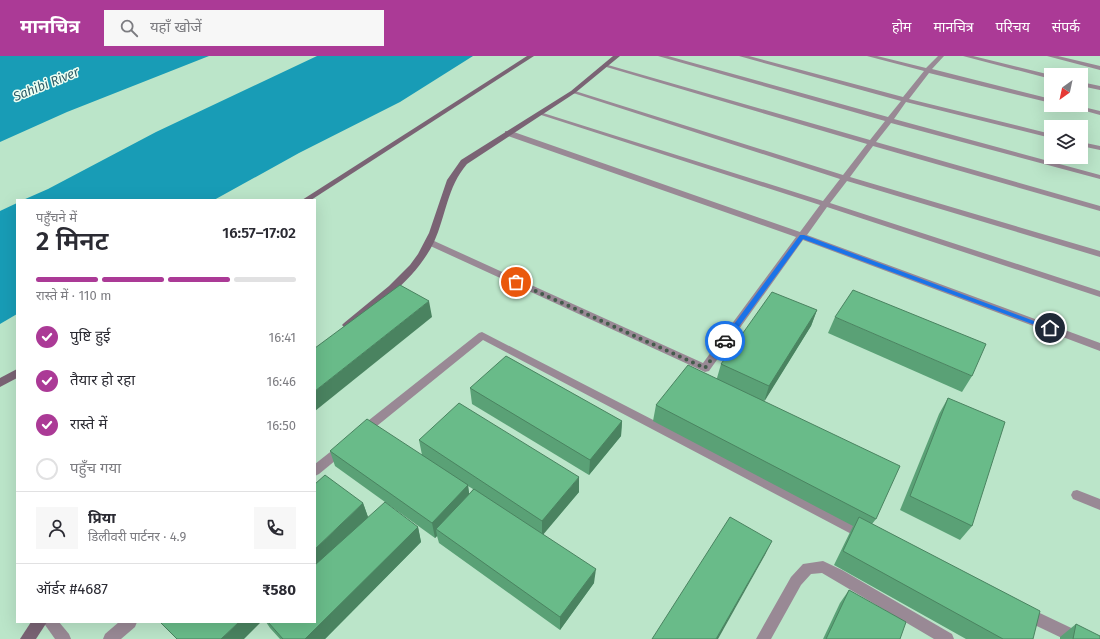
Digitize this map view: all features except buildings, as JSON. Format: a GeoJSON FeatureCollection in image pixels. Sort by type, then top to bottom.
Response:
{"type":"FeatureCollection","features":[{"type":"Feature","properties":{"kind":"street"},"geometry":{"type":"LineString","coordinates":[[308,199],[531,56]]}},
{"type":"Feature","properties":{"kind":"street"},"geometry":{"type":"LineString","coordinates":[[339,333],[407,275],[418,262],[429,242],[448,184],[456,170],[472,156],[541,114],[573,92],[617,56]]}},
{"type":"Feature","properties":{"kind":"street"},"geometry":{"type":"LineString","coordinates":[[661,56],[1100,177]]}},
{"type":"Feature","properties":{"kind":"street"},"geometry":{"type":"LineString","coordinates":[[742,56],[905,100],[1044,134]]}},
{"type":"Feature","properties":{"kind":"street"},"geometry":{"type":"LineString","coordinates":[[870,56],[1044,99]]}},
{"type":"Feature","properties":{"kind":"street"},"geometry":{"type":"LineString","coordinates":[[429,242],[705,368],[871,143],[927,71],[941,56]]}},
{"type":"Feature","properties":{"kind":"street"},"geometry":{"type":"LineString","coordinates":[[966,56],[1044,74]]}},
{"type":"Feature","properties":{"kind":"street"},"geometry":{"type":"LineString","coordinates":[[1050,56],[1100,68]]}},
{"type":"Feature","properties":{"kind":"street"},"geometry":{"type":"LineString","coordinates":[[606,66],[1100,209]]}},
{"type":"Feature","properties":{"kind":"street"},"geometry":{"type":"LineString","coordinates":[[1088,85],[1100,88]]}},
{"type":"Feature","properties":{"kind":"street"},"geometry":{"type":"LineString","coordinates":[[573,92],[845,178],[1100,254]]}},
{"type":"Feature","properties":{"kind":"street"},"geometry":{"type":"LineString","coordinates":[[1088,110],[1100,113]]}},
{"type":"Feature","properties":{"kind":"street"},"geometry":{"type":"LineString","coordinates":[[541,114],[825,204],[1100,294]]}},
{"type":"Feature","properties":{"kind":"street"},"geometry":{"type":"LineString","coordinates":[[508,133],[802,236],[1100,347]]}},
{"type":"Feature","properties":{"kind":"street"},"geometry":{"type":"LineString","coordinates":[[1088,145],[1100,148]]}},
{"type":"Feature","properties":{"kind":"street"},"geometry":{"type":"LineString","coordinates":[[316,470],[482,335],[877,541]]}},
{"type":"Feature","properties":{"kind":"street"},"geometry":{"type":"LineString","coordinates":[[0,383],[16,374]]}},
{"type":"Feature","properties":{"kind":"street"},"geometry":{"type":"LineString","coordinates":[[1077,495],[1100,505]]}},
{"type":"Feature","properties":{"kind":"street"},"geometry":{"type":"LineString","coordinates":[[763,639],[796,581],[808,568],[822,567],[837,574],[947,639]]}},
{"type":"Feature","properties":{"kind":"street"},"geometry":{"type":"LineString","coordinates":[[1016,609],[1079,639]]}},
{"type":"Feature","properties":{"kind":"street"},"geometry":{"type":"LineString","coordinates":[[27,639],[39,623]]}},
{"type":"Feature","properties":{"kind":"street"},"geometry":{"type":"LineString","coordinates":[[51,623],[64,639]]}},
{"type":"Feature","properties":{"kind":"street"},"geometry":{"type":"LineString","coordinates":[[110,639],[129,623]]}},
{"type":"Feature","properties":{"kind":"water","name":"Sahibi River"},"geometry":{"type":"Polygon","coordinates":[[[0,56],[209,56],[67,112],[0,142],[0,56]]]}},
{"type":"Feature","properties":{"kind":"water"},"geometry":{"type":"Polygon","coordinates":[[[317,56],[473,56],[400,102],[299,153],[216,199],[25,199],[48,189],[156,132],[317,56]]]}},
{"type":"Feature","properties":{"kind":"water"},"geometry":{"type":"Polygon","coordinates":[[[16,203],[16,315],[0,324],[0,211],[16,203]]]}},
{"type":"Feature","properties":{"kind":"way so far"},"geometry":{"type":"LineString","coordinates":[[516,282],[705,368],[725,341]]}},
{"type":"Feature","properties":{"kind":"route"},"geometry":{"type":"LineString","coordinates":[[725,341],[802,236],[1050,328]]}}]}
